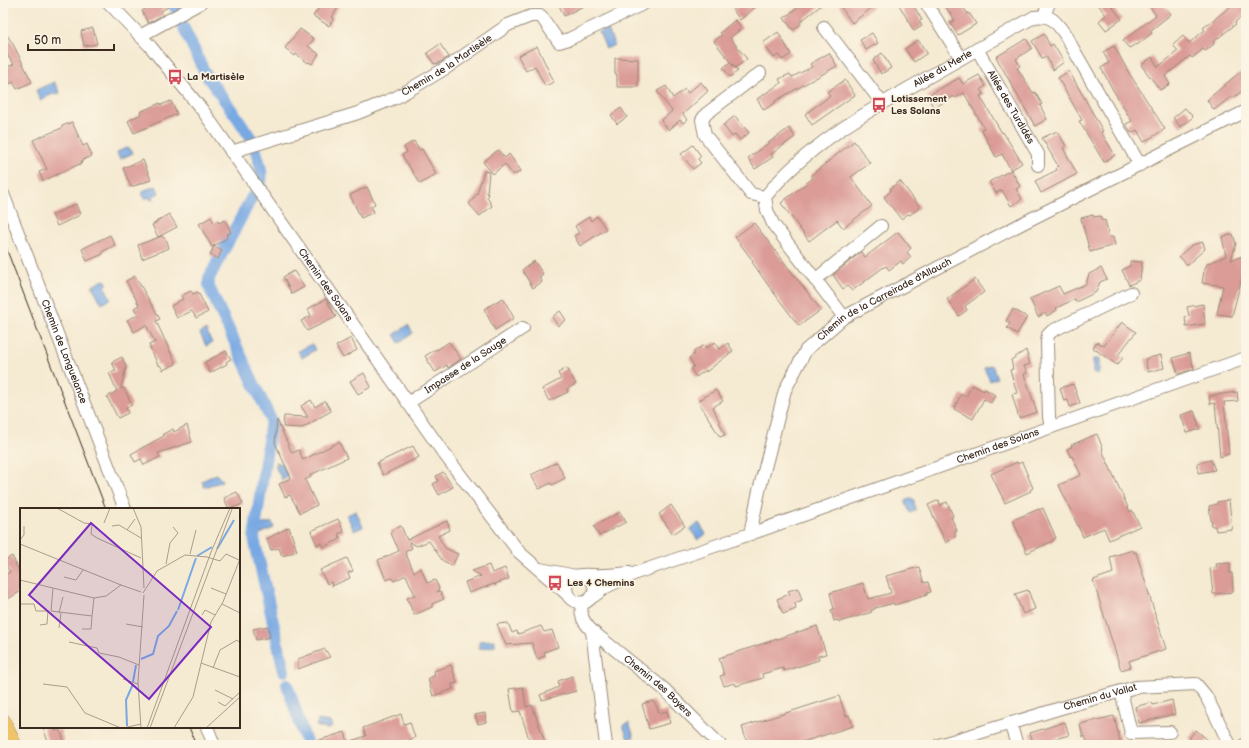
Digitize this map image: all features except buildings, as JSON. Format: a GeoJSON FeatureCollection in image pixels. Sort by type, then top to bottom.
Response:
{"type":"FeatureCollection","features":[{"type":"Feature","properties":{"kind":"main road"},"geometry":{"type":"LineString","coordinates":[[3,721],[14,745]]}},
{"type":"Feature","properties":{"kind":"street","name":"Chemin des Solans"},"geometry":{"type":"LineString","coordinates":[[109,3],[150,46],[203,111],[442,451],[519,552],[567,594]]}},
{"type":"Feature","properties":{"kind":"street"},"geometry":{"type":"LineString","coordinates":[[140,36],[200,3]]}},
{"type":"Feature","properties":{"kind":"street","name":"Chemin de la Martisèle"},"geometry":{"type":"LineString","coordinates":[[232,152],[358,112],[397,97],[446,68],[508,25],[531,16],[541,16],[559,42],[569,39],[645,3]]}},
{"type":"Feature","properties":{"kind":"street"},"geometry":{"type":"LineString","coordinates":[[926,3],[961,58]]}},
{"type":"Feature","properties":{"kind":"street"},"geometry":{"type":"LineString","coordinates":[[1049,3],[1044,16],[1054,20],[1064,33],[1140,165]]}},
{"type":"Feature","properties":{"kind":"street","name":"Allée du Merle"},"geometry":{"type":"LineString","coordinates":[[765,197],[804,157],[831,135],[882,103],[1034,17],[1044,16]]}},
{"type":"Feature","properties":{"kind":"street"},"geometry":{"type":"LineString","coordinates":[[824,26],[882,103]]}},
{"type":"Feature","properties":{"kind":"street","name":"Allée des Turdidés"},"geometry":{"type":"LineString","coordinates":[[977,49],[1038,154],[1038,165]]}},
{"type":"Feature","properties":{"kind":"street"},"geometry":{"type":"LineString","coordinates":[[760,73],[706,114],[702,120],[702,128],[705,135],[751,194],[765,197],[767,210],[773,224],[844,317]]}},
{"type":"Feature","properties":{"kind":"street","name":"Chemin de la Carreirade d'Allauch"},"geometry":{"type":"LineString","coordinates":[[750,534],[759,491],[786,390],[806,350],[844,317],[1021,224],[1246,111]]}},
{"type":"Feature","properties":{"kind":"street","name":"Chemin de Longuelance"},"geometry":{"type":"LineString","coordinates":[[3,194],[125,508]]}},
{"type":"Feature","properties":{"kind":"street"},"geometry":{"type":"LineString","coordinates":[[815,280],[881,226]]}},
{"type":"Feature","properties":{"kind":"street"},"geometry":{"type":"LineString","coordinates":[[1051,427],[1049,417],[1048,335],[1052,331],[1131,293]]}},
{"type":"Feature","properties":{"kind":"street","name":"Impasse de la Sauge"},"geometry":{"type":"LineString","coordinates":[[408,403],[523,328]]}},
{"type":"Feature","properties":{"kind":"street","name":"Chemin des Solans"},"geometry":{"type":"LineString","coordinates":[[750,534],[1246,358]]}},
{"type":"Feature","properties":{"kind":"street"},"geometry":{"type":"LineString","coordinates":[[636,573],[581,576],[569,581],[567,594],[573,601],[582,603],[586,602],[606,587],[636,573],[750,534]]}},
{"type":"Feature","properties":{"kind":"street","name":"Chemin des Solans"},"geometry":{"type":"LineString","coordinates":[[539,569],[581,576]]}},
{"type":"Feature","properties":{"kind":"street"},"geometry":{"type":"LineString","coordinates":[[581,576],[593,582],[595,591],[594,596]]}},
{"type":"Feature","properties":{"kind":"street"},"geometry":{"type":"LineString","coordinates":[[582,603],[580,613],[584,622],[592,631],[606,745]]}},
{"type":"Feature","properties":{"kind":"street","name":"Chemin des Boyers"},"geometry":{"type":"LineString","coordinates":[[592,631],[664,689],[720,745]]}},
{"type":"Feature","properties":{"kind":"street","name":"Chemin du Vallat"},"geometry":{"type":"LineString","coordinates":[[939,745],[1136,687],[1196,684],[1206,696],[1230,745]]}},
{"type":"Feature","properties":{"kind":"street"},"geometry":{"type":"LineString","coordinates":[[1121,691],[1131,733],[1170,732]]}},
{"type":"Feature","properties":{"kind":"street"},"geometry":{"type":"LineString","coordinates":[[1010,723],[1017,745]]}},
{"type":"Feature","properties":{"kind":"street"},"geometry":{"type":"LineString","coordinates":[[208,728],[214,745]]}},
{"type":"Feature","properties":{"kind":"water"},"geometry":{"type":"Polygon","coordinates":[[[608,29],[614,45],[606,49],[599,32],[608,29]]]}},
{"type":"Feature","properties":{"kind":"water"},"geometry":{"type":"Polygon","coordinates":[[[54,82],[60,93],[56,95],[53,94],[40,100],[36,90],[54,82]]]}},
{"type":"Feature","properties":{"kind":"water"},"geometry":{"type":"Polygon","coordinates":[[[126,148],[131,150],[133,153],[120,159],[117,152],[126,148]]]}},
{"type":"Feature","properties":{"kind":"water"},"geometry":{"type":"Polygon","coordinates":[[[156,186],[159,193],[153,196],[154,199],[151,200],[149,197],[144,199],[142,191],[156,186]]]}},
{"type":"Feature","properties":{"kind":"water"},"geometry":{"type":"Polygon","coordinates":[[[104,280],[107,282],[105,287],[111,299],[102,304],[92,286],[104,280]]]}},
{"type":"Feature","properties":{"kind":"water"},"geometry":{"type":"Polygon","coordinates":[[[408,325],[413,333],[399,343],[394,335],[408,325]]]}},
{"type":"Feature","properties":{"kind":"water"},"geometry":{"type":"Polygon","coordinates":[[[206,330],[212,343],[206,346],[200,333],[206,330]]]}},
{"type":"Feature","properties":{"kind":"water"},"geometry":{"type":"Polygon","coordinates":[[[312,344],[315,350],[302,358],[298,351],[312,344]]]}},
{"type":"Feature","properties":{"kind":"water"},"geometry":{"type":"Polygon","coordinates":[[[1093,359],[1099,359],[1099,372],[1097,375],[1093,373],[1093,359]]]}},
{"type":"Feature","properties":{"kind":"water"},"geometry":{"type":"Polygon","coordinates":[[[992,365],[997,378],[990,381],[984,368],[992,365]]]}},
{"type":"Feature","properties":{"kind":"water"},"geometry":{"type":"Polygon","coordinates":[[[276,462],[279,464],[281,463],[288,477],[282,480],[275,466],[277,465],[276,462]]]}},
{"type":"Feature","properties":{"kind":"water"},"geometry":{"type":"Polygon","coordinates":[[[216,474],[222,480],[221,482],[204,487],[202,481],[216,474]]]}},
{"type":"Feature","properties":{"kind":"water"},"geometry":{"type":"Polygon","coordinates":[[[912,498],[914,500],[916,510],[910,513],[905,501],[912,498]]]}},
{"type":"Feature","properties":{"kind":"water"},"geometry":{"type":"Polygon","coordinates":[[[356,511],[363,527],[354,531],[347,515],[356,511]]]}},
{"type":"Feature","properties":{"kind":"water"},"geometry":{"type":"Polygon","coordinates":[[[272,522],[274,528],[260,534],[260,525],[272,522]]]}},
{"type":"Feature","properties":{"kind":"water"},"geometry":{"type":"Polygon","coordinates":[[[699,523],[706,534],[698,540],[690,529],[699,523]]]}},
{"type":"Feature","properties":{"kind":"water"},"geometry":{"type":"Polygon","coordinates":[[[495,640],[495,646],[479,649],[479,641],[495,640]]]}},
{"type":"Feature","properties":{"kind":"water"},"geometry":{"type":"Polygon","coordinates":[[[318,720],[330,722],[332,727],[328,729],[316,726],[318,720]]]}},
{"type":"Feature","properties":{"kind":"water"},"geometry":{"type":"Polygon","coordinates":[[[629,723],[634,737],[628,739],[623,725],[629,723]]]}},
{"type":"Feature","properties":{"kind":"waterway"},"geometry":{"type":"LineString","coordinates":[[173,3],[176,9]]}},
{"type":"Feature","properties":{"kind":"waterway"},"geometry":{"type":"LineString","coordinates":[[180,20],[206,75],[252,140]]}},
{"type":"Feature","properties":{"kind":"waterway"},"geometry":{"type":"LineString","coordinates":[[256,151],[261,172],[260,185]]}},
{"type":"Feature","properties":{"kind":"waterway"},"geometry":{"type":"LineString","coordinates":[[252,197],[209,278],[209,287],[271,420],[254,538],[284,671]]}},
{"type":"Feature","properties":{"kind":"waterway"},"geometry":{"type":"LineString","coordinates":[[287,684],[307,745]]}},
{"type":"Feature","properties":{"kind":"tram line"},"geometry":{"type":"LineString","coordinates":[[3,240],[106,508]]}},
{"type":"Feature","properties":{"kind":"tram line"},"geometry":{"type":"LineString","coordinates":[[189,728],[196,745]]}},
{"type":"Feature","properties":{"kind":"place","name":"La Martisèle"},"geometry":{"type":"Point","coordinates":[175,77]}},
{"type":"Feature","properties":{"kind":"place","name":"Lotissement Les Solans"},"geometry":{"type":"Point","coordinates":[879,105]}},
{"type":"Feature","properties":{"kind":"place","name":"Les 4 Chemins"},"geometry":{"type":"Point","coordinates":[555,583]}}]}
